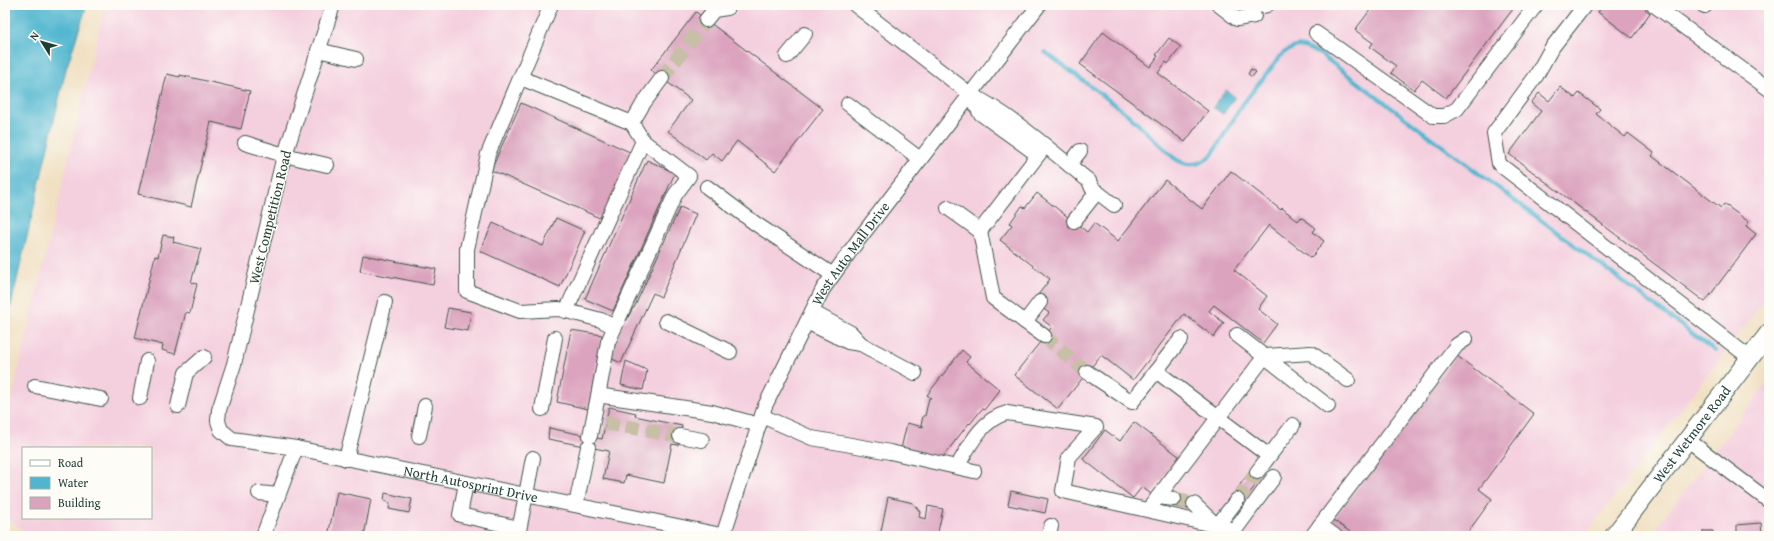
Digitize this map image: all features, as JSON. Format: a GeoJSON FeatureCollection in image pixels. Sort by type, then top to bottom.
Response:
{"type":"FeatureCollection","features":[{"type":"Feature","properties":{"kind":"main road","name":"West Wetmore Road"},"geometry":{"type":"LineString","coordinates":[[1614,536],[1769,333]]}},
{"type":"Feature","properties":{"kind":"street","name":"West Competition Road"},"geometry":{"type":"LineString","coordinates":[[221,430],[218,421],[219,410],[234,364],[284,155],[333,5]]}},
{"type":"Feature","properties":{"kind":"street"},"geometry":{"type":"LineString","coordinates":[[551,5],[488,154],[467,249],[466,291],[520,311],[559,309],[601,320],[614,328]]}},
{"type":"Feature","properties":{"kind":"street"},"geometry":{"type":"LineString","coordinates":[[855,5],[970,94],[987,103],[1041,151]]}},
{"type":"Feature","properties":{"kind":"street","name":"West Auto Mall Drive"},"geometry":{"type":"LineString","coordinates":[[724,536],[765,406],[823,289],[859,238],[1038,5]]}},
{"type":"Feature","properties":{"kind":"street"},"geometry":{"type":"LineString","coordinates":[[1219,5],[1237,19],[1261,9]]}},
{"type":"Feature","properties":{"kind":"street"},"geometry":{"type":"LineString","coordinates":[[1316,33],[1433,116],[1444,116],[1457,109],[1536,5]]}},
{"type":"Feature","properties":{"kind":"street"},"geometry":{"type":"LineString","coordinates":[[1585,5],[1552,49],[1536,76],[1494,133],[1499,164],[1750,358]]}},
{"type":"Feature","properties":{"kind":"street"},"geometry":{"type":"LineString","coordinates":[[1654,5],[1769,89]]}},
{"type":"Feature","properties":{"kind":"street"},"geometry":{"type":"LineString","coordinates":[[706,20],[714,10],[727,8]]}},
{"type":"Feature","properties":{"kind":"street"},"geometry":{"type":"LineString","coordinates":[[787,56],[805,34]]}},
{"type":"Feature","properties":{"kind":"street"},"geometry":{"type":"LineString","coordinates":[[318,50],[356,59]]}},
{"type":"Feature","properties":{"kind":"street"},"geometry":{"type":"LineString","coordinates":[[521,78],[632,123],[643,141],[689,176],[675,195],[608,342],[599,422],[589,442],[576,505]]}},
{"type":"Feature","properties":{"kind":"street"},"geometry":{"type":"LineString","coordinates":[[632,123],[642,104],[662,78]]}},
{"type":"Feature","properties":{"kind":"street"},"geometry":{"type":"LineString","coordinates":[[970,94],[980,113],[1010,135],[1069,165],[1090,187],[1114,205]]}},
{"type":"Feature","properties":{"kind":"street"},"geometry":{"type":"LineString","coordinates":[[848,104],[920,159]]}},
{"type":"Feature","properties":{"kind":"street"},"geometry":{"type":"LineString","coordinates":[[1010,135],[1020,146],[1023,152],[1026,162],[1024,172]]}},
{"type":"Feature","properties":{"kind":"street"},"geometry":{"type":"LineString","coordinates":[[566,311],[643,141]]}},
{"type":"Feature","properties":{"kind":"street"},"geometry":{"type":"LineString","coordinates":[[245,143],[284,155],[327,165]]}},
{"type":"Feature","properties":{"kind":"street"},"geometry":{"type":"LineString","coordinates":[[980,231],[1041,151]]}},
{"type":"Feature","properties":{"kind":"street"},"geometry":{"type":"LineString","coordinates":[[1069,165],[1080,151]]}},
{"type":"Feature","properties":{"kind":"street"},"geometry":{"type":"LineString","coordinates":[[707,187],[756,224],[833,275]]}},
{"type":"Feature","properties":{"kind":"street"},"geometry":{"type":"LineString","coordinates":[[1074,221],[1090,187]]}},
{"type":"Feature","properties":{"kind":"street"},"geometry":{"type":"LineString","coordinates":[[948,208],[980,231],[993,298],[1044,336]]}},
{"type":"Feature","properties":{"kind":"street"},"geometry":{"type":"LineString","coordinates":[[346,459],[385,302]]}},
{"type":"Feature","properties":{"kind":"street"},"geometry":{"type":"LineString","coordinates":[[1025,322],[1040,302]]}},
{"type":"Feature","properties":{"kind":"street"},"geometry":{"type":"LineString","coordinates":[[809,317],[851,333],[861,344],[915,374]]}},
{"type":"Feature","properties":{"kind":"street"},"geometry":{"type":"LineString","coordinates":[[666,321],[730,352]]}},
{"type":"Feature","properties":{"kind":"street"},"geometry":{"type":"LineString","coordinates":[[1237,335],[1328,406]]}},
{"type":"Feature","properties":{"kind":"street"},"geometry":{"type":"LineString","coordinates":[[542,409],[555,338]]}},
{"type":"Feature","properties":{"kind":"street"},"geometry":{"type":"LineString","coordinates":[[1087,372],[1132,402],[1181,339]]}},
{"type":"Feature","properties":{"kind":"street"},"geometry":{"type":"LineString","coordinates":[[1335,536],[1316,531],[1457,345],[1466,340]]}},
{"type":"Feature","properties":{"kind":"street"},"geometry":{"type":"LineString","coordinates":[[1148,510],[1265,356],[1311,353],[1348,380]]}},
{"type":"Feature","properties":{"kind":"street"},"geometry":{"type":"LineString","coordinates":[[178,406],[186,373],[204,357]]}},
{"type":"Feature","properties":{"kind":"street"},"geometry":{"type":"LineString","coordinates":[[140,398],[147,361]]}},
{"type":"Feature","properties":{"kind":"street"},"geometry":{"type":"LineString","coordinates":[[1156,371],[1270,456]]}},
{"type":"Feature","properties":{"kind":"street"},"geometry":{"type":"LineString","coordinates":[[35,386],[101,400]]}},
{"type":"Feature","properties":{"kind":"street"},"geometry":{"type":"LineString","coordinates":[[601,396],[712,412],[760,421],[812,438],[890,452],[974,471]]}},
{"type":"Feature","properties":{"kind":"street"},"geometry":{"type":"LineString","coordinates":[[419,436],[425,406]]}},
{"type":"Feature","properties":{"kind":"street"},"geometry":{"type":"LineString","coordinates":[[957,467],[985,425],[1000,414],[1007,412],[1096,427],[1069,457],[1063,491],[1235,530],[1274,477]]}},
{"type":"Feature","properties":{"kind":"street"},"geometry":{"type":"LineString","coordinates":[[1257,472],[1293,425]]}},
{"type":"Feature","properties":{"kind":"street","name":"North Autosprint Drive"},"geometry":{"type":"LineString","coordinates":[[221,430],[232,439],[296,448],[724,536]]}},
{"type":"Feature","properties":{"kind":"street"},"geometry":{"type":"LineString","coordinates":[[680,436],[702,440]]}},
{"type":"Feature","properties":{"kind":"street"},"geometry":{"type":"LineString","coordinates":[[1688,440],[1769,501]]}},
{"type":"Feature","properties":{"kind":"street"},"geometry":{"type":"LineString","coordinates":[[263,536],[296,448]]}},
{"type":"Feature","properties":{"kind":"street"},"geometry":{"type":"LineString","coordinates":[[466,483],[460,515],[519,532],[533,458]]}},
{"type":"Feature","properties":{"kind":"street"},"geometry":{"type":"LineString","coordinates":[[259,493],[278,495]]}},
{"type":"Feature","properties":{"kind":"street"},"geometry":{"type":"LineString","coordinates":[[1158,496],[1174,499]]}},
{"type":"Feature","properties":{"kind":"street"},"geometry":{"type":"LineString","coordinates":[[1217,526],[1237,500]]}},
{"type":"Feature","properties":{"kind":"street"},"geometry":{"type":"LineString","coordinates":[[1194,504],[1217,526]]}},
{"type":"Feature","properties":{"kind":"shaded area"},"geometry":{"type":"Polygon","coordinates":[[[107,5],[1769,5],[1769,294],[1584,536],[31,536],[5,517],[5,426],[100,24],[107,5]]]}},
{"type":"Feature","properties":{"kind":"shaded area"},"geometry":{"type":"Polygon","coordinates":[[[1769,380],[1769,536],[1650,536],[1769,380]]]}},
{"type":"Feature","properties":{"kind":"water"},"geometry":{"type":"Polygon","coordinates":[[[5,5],[87,5],[66,69],[5,331],[5,5]]]}},
{"type":"Feature","properties":{"kind":"water"},"geometry":{"type":"Polygon","coordinates":[[[1226,90],[1235,97],[1223,114],[1213,107],[1226,90]]]}},
{"type":"Feature","properties":{"kind":"building"},"geometry":{"type":"Polygon","coordinates":[[[1374,5],[1516,5],[1446,98],[1422,80],[1414,90],[1391,73],[1396,66],[1370,47],[1373,43],[1355,30],[1374,5]]]}},
{"type":"Feature","properties":{"kind":"building"},"geometry":{"type":"Polygon","coordinates":[[[1601,5],[1640,5],[1650,13],[1632,38],[1598,12],[1603,6],[1601,5]]]}},
{"type":"Feature","properties":{"kind":"building"},"geometry":{"type":"Polygon","coordinates":[[[696,12],[823,109],[775,171],[737,141],[722,161],[712,153],[706,160],[668,131],[691,100],[651,70],[696,12]]]}},
{"type":"Feature","properties":{"kind":"building"},"geometry":{"type":"Polygon","coordinates":[[[1103,32],[1150,67],[1158,56],[1156,55],[1169,38],[1181,47],[1168,64],[1166,62],[1158,73],[1208,111],[1185,142],[1080,64],[1103,32]]]}},
{"type":"Feature","properties":{"kind":"building"},"geometry":{"type":"Polygon","coordinates":[[[1251,69],[1256,72],[1252,77],[1248,74],[1251,69]]]}},
{"type":"Feature","properties":{"kind":"building"},"geometry":{"type":"Polygon","coordinates":[[[167,74],[180,77],[180,75],[250,91],[241,129],[211,122],[191,207],[138,194],[167,74]]]}},
{"type":"Feature","properties":{"kind":"building"},"geometry":{"type":"Polygon","coordinates":[[[1560,87],[1575,98],[1579,93],[1600,109],[1596,114],[1625,137],[1628,133],[1654,153],[1652,156],[1721,208],[1724,204],[1749,222],[1746,226],[1756,234],[1705,302],[1509,154],[1541,111],[1531,103],[1539,93],[1549,101],[1560,87]]]}},
{"type":"Feature","properties":{"kind":"building"},"geometry":{"type":"Polygon","coordinates":[[[521,103],[632,153],[602,219],[491,170],[521,103]]]}},
{"type":"Feature","properties":{"kind":"building"},"geometry":{"type":"Polygon","coordinates":[[[647,160],[675,173],[613,311],[585,299],[647,160]]]}},
{"type":"Feature","properties":{"kind":"building"},"geometry":{"type":"Polygon","coordinates":[[[1231,171],[1281,210],[1282,208],[1298,221],[1301,217],[1316,228],[1313,232],[1324,241],[1311,258],[1269,225],[1234,270],[1267,296],[1258,309],[1277,324],[1263,343],[1214,305],[1209,311],[1224,323],[1214,337],[1184,314],[1133,380],[1101,355],[1058,409],[1014,375],[1052,327],[1043,320],[1049,313],[1041,307],[1046,301],[1038,295],[1050,279],[1000,240],[1012,225],[1010,223],[1022,206],[1025,208],[1037,193],[1087,232],[1094,223],[1118,241],[1165,180],[1202,209],[1231,171]]]}},
{"type":"Feature","properties":{"kind":"building"},"geometry":{"type":"Polygon","coordinates":[[[680,207],[696,214],[661,297],[653,293],[621,363],[610,358],[616,343],[614,342],[624,320],[626,321],[634,308],[680,207]]]}},
{"type":"Feature","properties":{"kind":"building"},"geometry":{"type":"Polygon","coordinates":[[[556,218],[585,231],[560,287],[480,251],[493,223],[543,246],[556,218]]]}},
{"type":"Feature","properties":{"kind":"building"},"geometry":{"type":"Polygon","coordinates":[[[163,235],[174,237],[173,242],[201,249],[191,282],[197,284],[190,313],[186,312],[175,354],[162,350],[163,345],[135,338],[155,256],[158,257],[163,235]]]}},
{"type":"Feature","properties":{"kind":"building"},"geometry":{"type":"Polygon","coordinates":[[[363,255],[436,269],[433,285],[360,271],[363,255]]]}},
{"type":"Feature","properties":{"kind":"building"},"geometry":{"type":"Polygon","coordinates":[[[448,308],[471,312],[468,331],[444,327],[448,308]]]}},
{"type":"Feature","properties":{"kind":"building"},"geometry":{"type":"Polygon","coordinates":[[[571,330],[602,335],[588,409],[557,402],[571,330]]]}},
{"type":"Feature","properties":{"kind":"building"},"geometry":{"type":"Polygon","coordinates":[[[962,350],[970,357],[966,362],[1000,390],[984,410],[982,409],[970,424],[969,423],[942,458],[901,449],[907,423],[923,427],[923,425],[921,425],[923,416],[925,416],[929,398],[931,398],[927,395],[962,350]]]}},
{"type":"Feature","properties":{"kind":"building"},"geometry":{"type":"Polygon","coordinates":[[[1456,355],[1534,414],[1479,489],[1492,499],[1465,536],[1356,536],[1333,520],[1456,355]]]}},
{"type":"Feature","properties":{"kind":"building"},"geometry":{"type":"Polygon","coordinates":[[[626,361],[647,370],[643,390],[621,385],[626,361]]]}},
{"type":"Feature","properties":{"kind":"building"},"geometry":{"type":"Polygon","coordinates":[[[609,407],[636,413],[635,416],[682,426],[678,445],[672,444],[664,483],[626,475],[624,483],[603,479],[609,451],[548,439],[549,428],[602,439],[609,407]]]}},
{"type":"Feature","properties":{"kind":"building"},"geometry":{"type":"Polygon","coordinates":[[[1134,422],[1180,457],[1151,494],[1142,487],[1133,498],[1083,459],[1105,430],[1120,441],[1134,422]]]}},
{"type":"Feature","properties":{"kind":"building"},"geometry":{"type":"Polygon","coordinates":[[[1252,468],[1262,476],[1242,504],[1232,496],[1252,468]]]}},
{"type":"Feature","properties":{"kind":"building"},"geometry":{"type":"Polygon","coordinates":[[[1011,491],[1048,499],[1045,513],[1008,505],[1011,491]]]}},
{"type":"Feature","properties":{"kind":"building"},"geometry":{"type":"Polygon","coordinates":[[[337,492],[371,499],[364,536],[328,536],[337,492]]]}},
{"type":"Feature","properties":{"kind":"building"},"geometry":{"type":"Polygon","coordinates":[[[385,493],[412,499],[409,513],[389,509],[390,503],[384,501],[385,493]]]}},
{"type":"Feature","properties":{"kind":"building"},"geometry":{"type":"Polygon","coordinates":[[[1175,496],[1195,499],[1193,510],[1173,506],[1175,496]]]}},
{"type":"Feature","properties":{"kind":"building"},"geometry":{"type":"Polygon","coordinates":[[[888,497],[913,503],[920,512],[919,517],[926,519],[928,506],[943,509],[937,536],[880,536],[888,497]]]}},
{"type":"Feature","properties":{"kind":"building"},"geometry":{"type":"Polygon","coordinates":[[[1761,523],[1762,536],[1726,536],[1737,534],[1737,525],[1761,523]]]}},
{"type":"Feature","properties":{"kind":"building"},"geometry":{"type":"Polygon","coordinates":[[[1703,531],[1713,531],[1713,536],[1703,536],[1703,531]]]}},
{"type":"Feature","properties":{"kind":"waterway"},"geometry":{"type":"LineString","coordinates":[[1045,52],[1126,113],[1174,158],[1189,164],[1198,163],[1212,155],[1242,105],[1283,53],[1297,46],[1304,47],[1320,54],[1715,351]]}},
{"type":"Feature","properties":{"kind":"tunnel"},"geometry":{"type":"LineString","coordinates":[[662,78],[706,20]]}},
{"type":"Feature","properties":{"kind":"tunnel"},"geometry":{"type":"LineString","coordinates":[[1044,336],[1087,372]]}},
{"type":"Feature","properties":{"kind":"tunnel"},"geometry":{"type":"LineString","coordinates":[[605,423],[680,436]]}},
{"type":"Feature","properties":{"kind":"tunnel"},"geometry":{"type":"LineString","coordinates":[[1237,500],[1257,472]]}},
{"type":"Feature","properties":{"kind":"tunnel"},"geometry":{"type":"LineString","coordinates":[[1174,499],[1194,504]]}}]}
